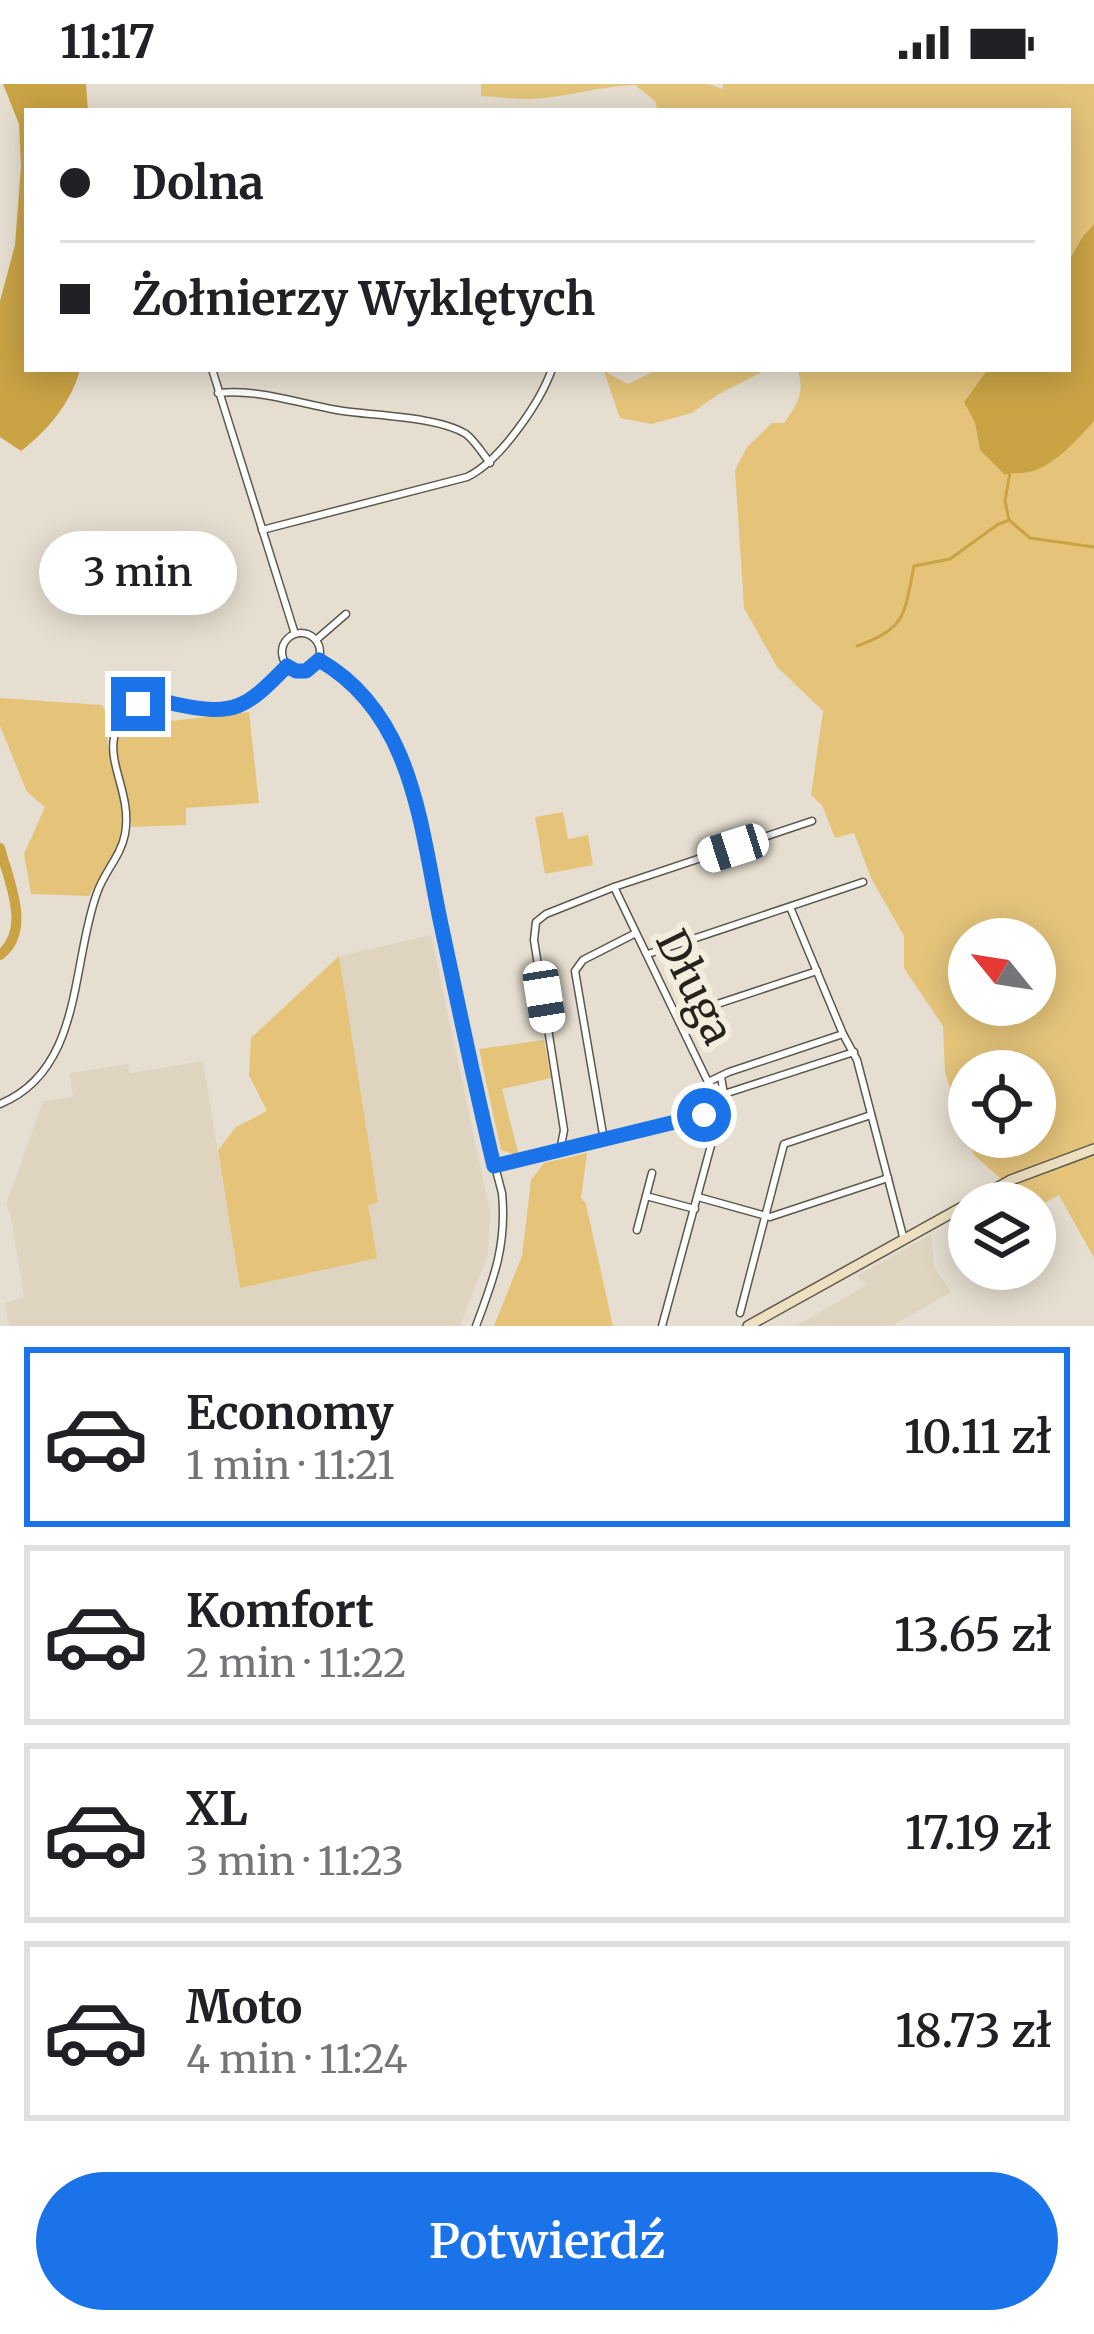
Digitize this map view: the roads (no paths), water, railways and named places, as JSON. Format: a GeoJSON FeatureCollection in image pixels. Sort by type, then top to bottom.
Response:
{"type":"FeatureCollection","features":[{"type":"Feature","properties":{"kind":"main road"},"geometry":{"type":"LineString","coordinates":[[748,1326],[763,1324],[984,1194],[1094,1149]]}},
{"type":"Feature","properties":{"kind":"main road"},"geometry":{"type":"LineString","coordinates":[[1016,1182],[1030,1174]]}},
{"type":"Feature","properties":{"kind":"main road"},"geometry":{"type":"LineString","coordinates":[[902,1244],[948,1220]]}},
{"type":"Feature","properties":{"kind":"street"},"geometry":{"type":"LineString","coordinates":[[213,372],[295,634]]}},
{"type":"Feature","properties":{"kind":"street"},"geometry":{"type":"LineString","coordinates":[[262,530],[467,477],[490,463],[536,400],[548,372]]}},
{"type":"Feature","properties":{"kind":"street"},"geometry":{"type":"LineString","coordinates":[[218,393],[243,391],[424,422],[464,433],[490,463]]}},
{"type":"Feature","properties":{"kind":"street"},"geometry":{"type":"LineString","coordinates":[[316,640],[346,614]]}},
{"type":"Feature","properties":{"kind":"street"},"geometry":{"type":"LineString","coordinates":[[295,634],[310,634],[316,640],[319,660],[306,671],[287,666],[281,650],[284,641],[295,634]]}},
{"type":"Feature","properties":{"kind":"street"},"geometry":{"type":"LineString","coordinates":[[319,660],[345,678],[380,720],[400,756],[421,815],[437,908],[502,1193],[504,1234],[476,1326]]}},
{"type":"Feature","properties":{"kind":"street"},"geometry":{"type":"LineString","coordinates":[[0,1104],[35,1082],[56,1053],[95,897],[122,844],[126,826],[112,751],[116,725],[145,699],[220,710],[242,706],[287,666]]}},
{"type":"Feature","properties":{"kind":"street"},"geometry":{"type":"LineString","coordinates":[[560,1151],[564,1130],[533,928],[539,918],[614,887],[812,821]]}},
{"type":"Feature","properties":{"kind":"street"},"geometry":{"type":"LineString","coordinates":[[648,954],[863,882]]}},
{"type":"Feature","properties":{"kind":"street","name":"Długa"},"geometry":{"type":"LineString","coordinates":[[614,887],[709,1082],[718,1117]]}},
{"type":"Feature","properties":{"kind":"street"},"geometry":{"type":"LineString","coordinates":[[790,908],[854,1052],[902,1244]]}},
{"type":"Feature","properties":{"kind":"street"},"geometry":{"type":"LineString","coordinates":[[604,1140],[575,971],[583,960],[635,934]]}},
{"type":"Feature","properties":{"kind":"street"},"geometry":{"type":"LineString","coordinates":[[678,1017],[817,971]]}},
{"type":"Feature","properties":{"kind":"street"},"geometry":{"type":"LineString","coordinates":[[709,1082],[843,1034]]}},
{"type":"Feature","properties":{"kind":"street"},"geometry":{"type":"LineString","coordinates":[[724,1094],[854,1052]]}},
{"type":"Feature","properties":{"kind":"street","name":"Długa"},"geometry":{"type":"LineString","coordinates":[[662,1326],[724,1094],[721,1077]]}},
{"type":"Feature","properties":{"kind":"street"},"geometry":{"type":"LineString","coordinates":[[494,1166],[700,1115],[718,1117]]}},
{"type":"Feature","properties":{"kind":"street"},"geometry":{"type":"LineString","coordinates":[[740,1313],[784,1144],[871,1115]]}},
{"type":"Feature","properties":{"kind":"street"},"geometry":{"type":"LineString","coordinates":[[637,1230],[652,1173]]}},
{"type":"Feature","properties":{"kind":"street"},"geometry":{"type":"LineString","coordinates":[[698,1198],[770,1217],[888,1178]]}},
{"type":"Feature","properties":{"kind":"street"},"geometry":{"type":"LineString","coordinates":[[646,1196],[694,1209]]}},
{"type":"Feature","properties":{"kind":"waterway"},"geometry":{"type":"LineString","coordinates":[[857,646],[886,633],[900,618],[914,566],[950,559],[1009,520],[1005,501],[1010,472]]}},
{"type":"Feature","properties":{"kind":"waterway"},"geometry":{"type":"LineString","coordinates":[[1009,520],[1030,538],[1094,547]]}},
{"type":"Feature","properties":{"kind":"waterway"},"geometry":{"type":"LineString","coordinates":[[0,848],[16,919],[10,945],[0,955]]}}]}
